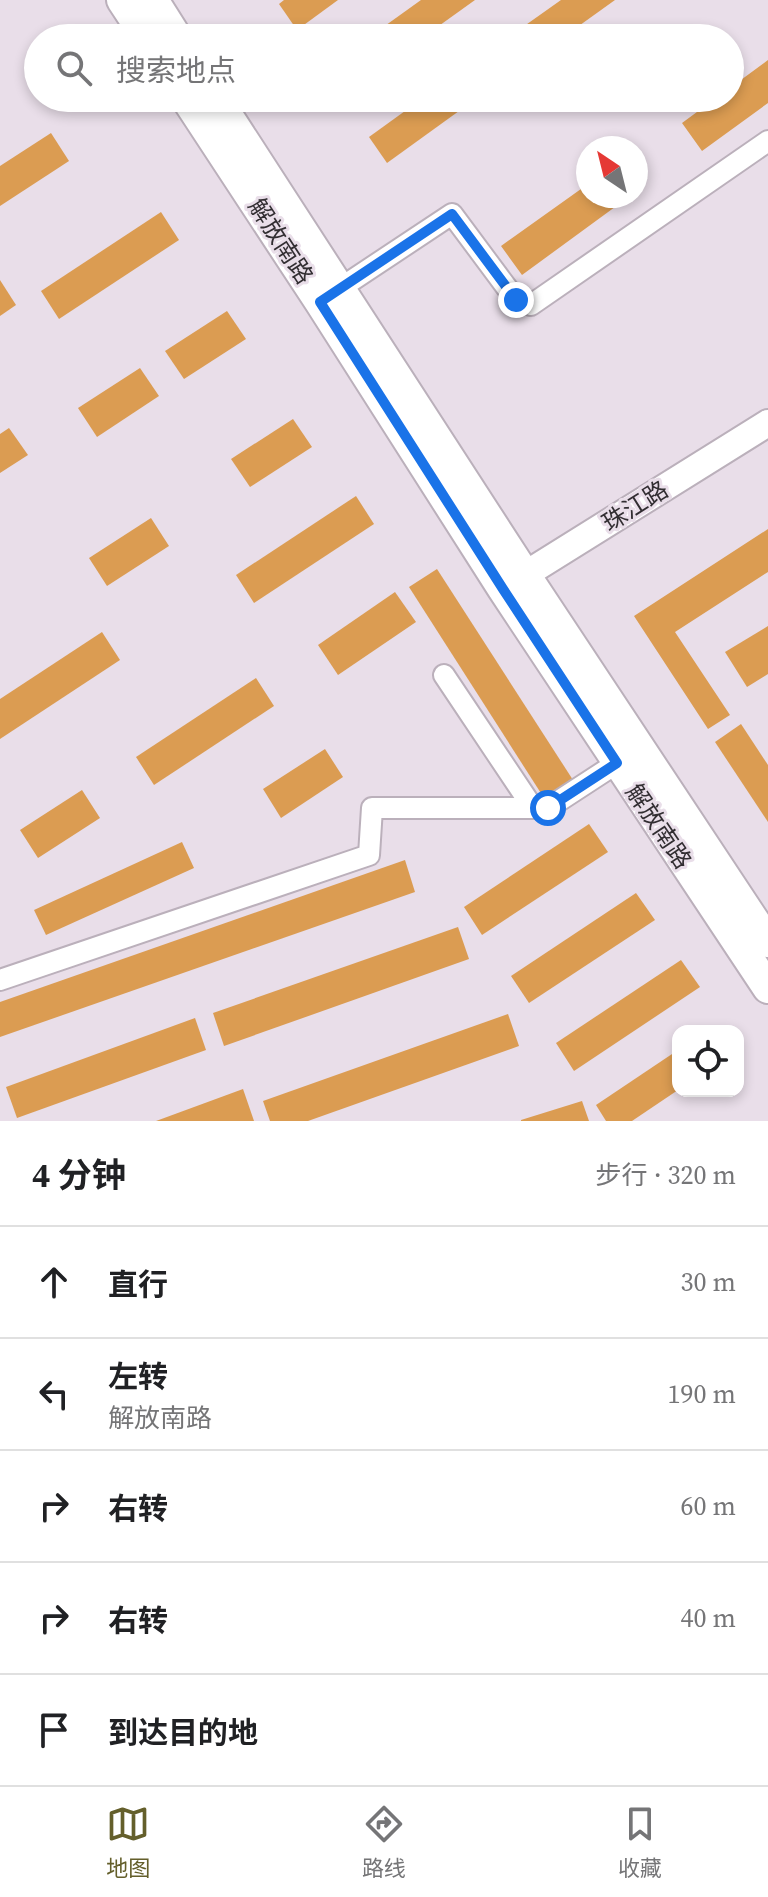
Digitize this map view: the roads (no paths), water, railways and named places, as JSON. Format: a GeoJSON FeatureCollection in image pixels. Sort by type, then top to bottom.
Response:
{"type":"FeatureCollection","features":[{"type":"Feature","properties":{"kind":"main road"},"geometry":{"type":"LineString","coordinates":[[122,0],[138,24]]}},
{"type":"Feature","properties":{"kind":"main road"},"geometry":{"type":"LineString","coordinates":[[153,0],[168,24]]}},
{"type":"Feature","properties":{"kind":"main road","name":"解放南路"},"geometry":{"type":"LineString","coordinates":[[196,112],[330,295]]}},
{"type":"Feature","properties":{"kind":"main road","name":"解放南路"},"geometry":{"type":"LineString","coordinates":[[224,112],[330,295],[514,582],[768,942]]}},
{"type":"Feature","properties":{"kind":"main road","name":"解放南路"},"geometry":{"type":"LineString","coordinates":[[514,582],[617,763],[768,988]]}},
{"type":"Feature","properties":{"kind":"street"},"geometry":{"type":"LineString","coordinates":[[330,295],[452,214],[516,300],[531,305],[768,141]]}},
{"type":"Feature","properties":{"kind":"street","name":"珠江路"},"geometry":{"type":"LineString","coordinates":[[514,582],[768,423]]}},
{"type":"Feature","properties":{"kind":"street"},"geometry":{"type":"LineString","coordinates":[[444,675],[533,808]]}},
{"type":"Feature","properties":{"kind":"street"},"geometry":{"type":"LineString","coordinates":[[0,980],[369,855],[372,808],[548,808],[617,763]]}}]}
